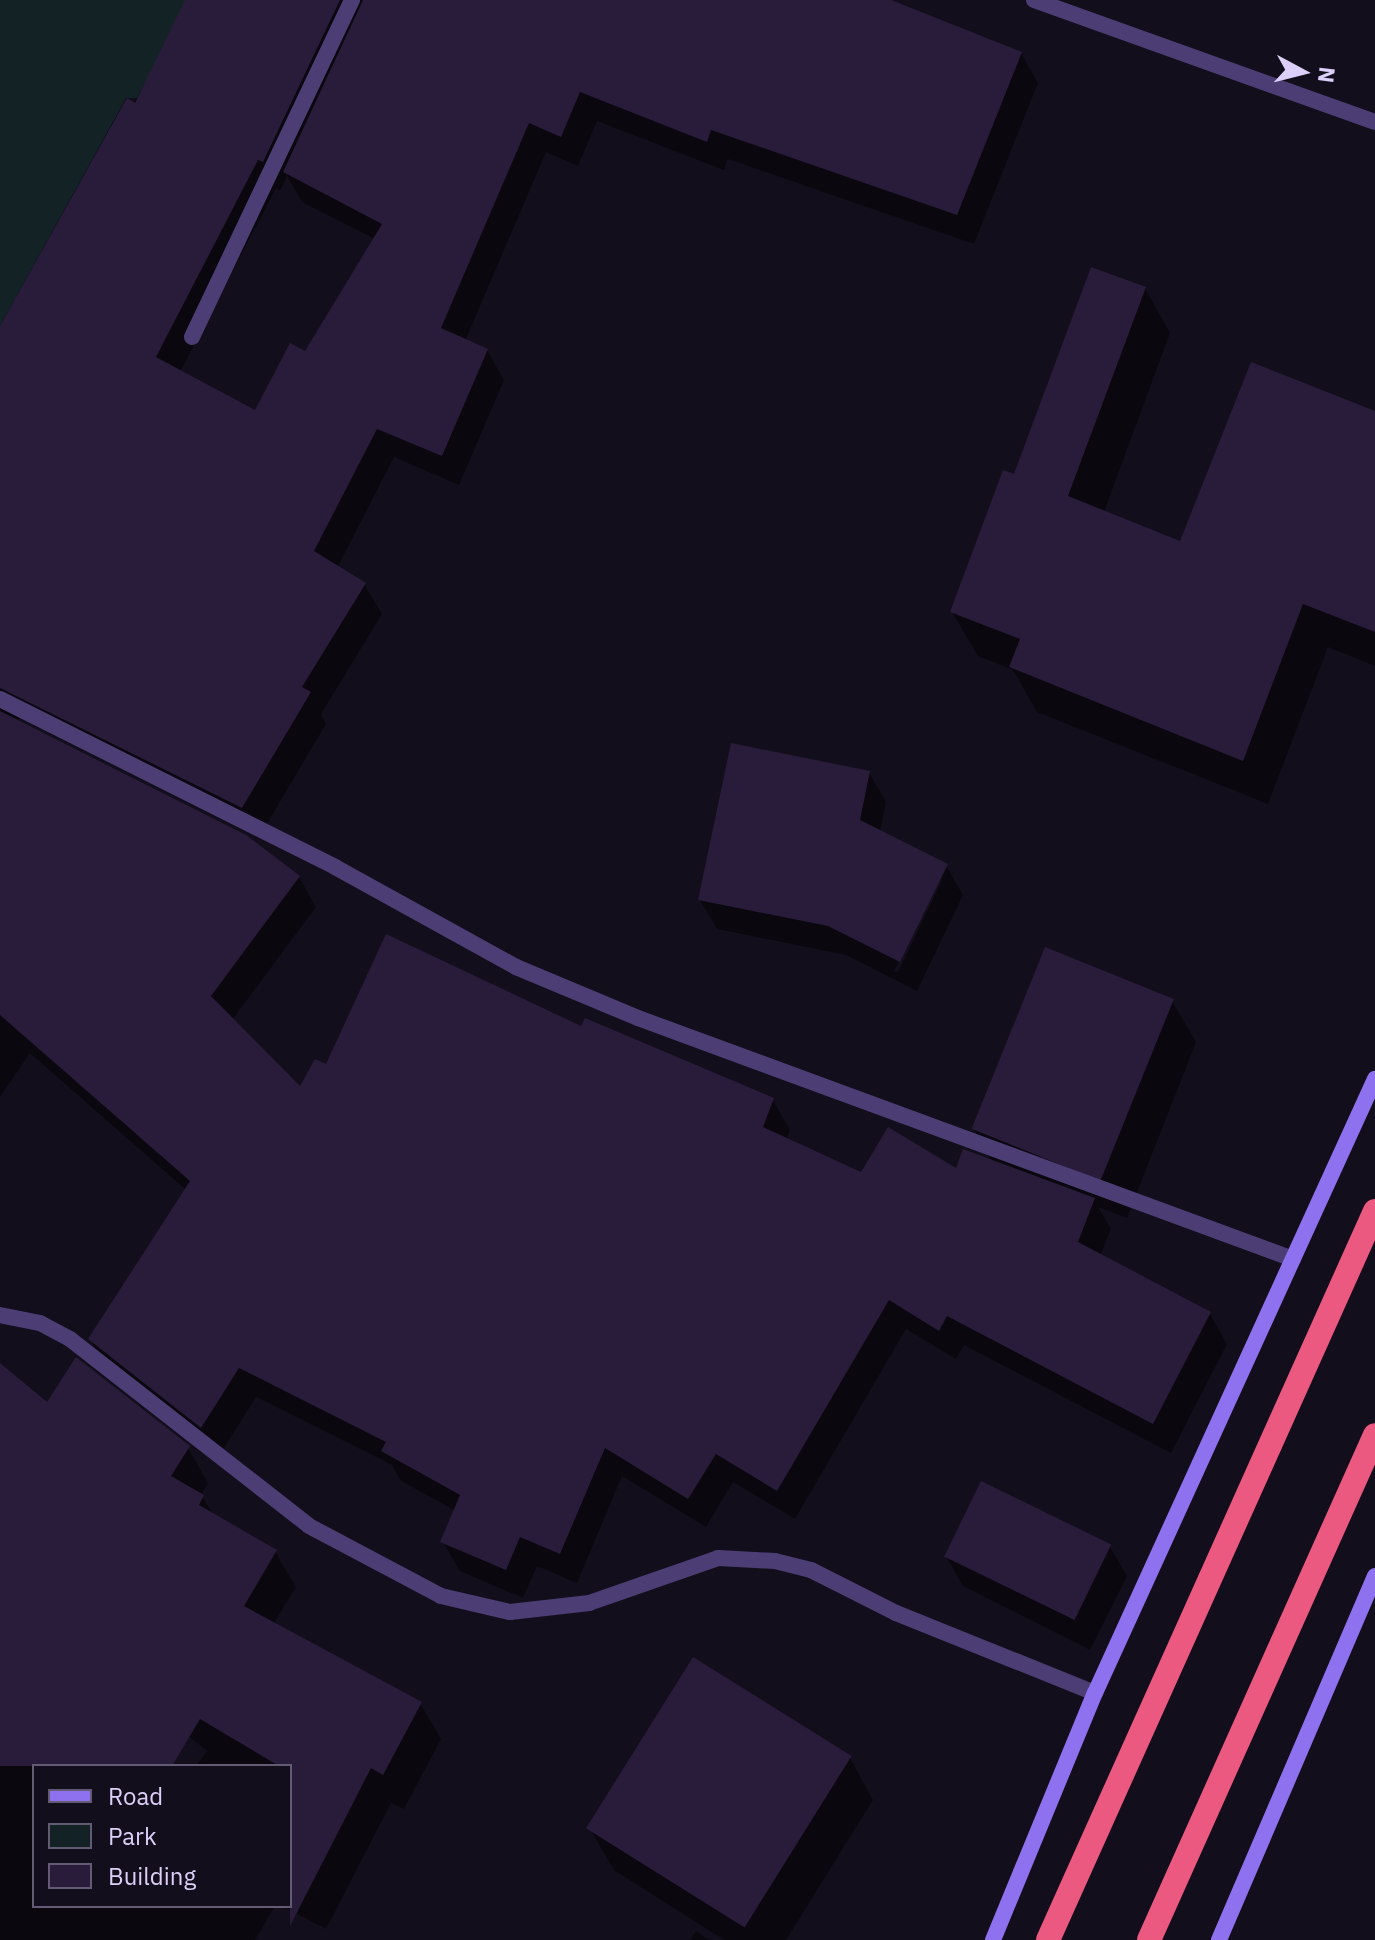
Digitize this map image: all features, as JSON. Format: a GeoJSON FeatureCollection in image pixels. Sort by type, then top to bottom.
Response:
{"type":"FeatureCollection","features":[{"type":"Feature","properties":{"kind":"highway"},"geometry":{"type":"LineString","coordinates":[[1048,1940],[1375,1211]]}},
{"type":"Feature","properties":{"kind":"highway"},"geometry":{"type":"LineString","coordinates":[[1149,1940],[1375,1435]]}},
{"type":"Feature","properties":{"kind":"street"},"geometry":{"type":"LineString","coordinates":[[192,337],[352,0]]}},
{"type":"Feature","properties":{"kind":"street"},"geometry":{"type":"LineString","coordinates":[[1034,0],[1375,122]]}},
{"type":"Feature","properties":{"kind":"street"},"geometry":{"type":"LineString","coordinates":[[0,699],[335,867],[516,967],[638,1018],[1293,1259]]}},
{"type":"Feature","properties":{"kind":"street"},"geometry":{"type":"LineString","coordinates":[[993,1940],[1095,1693],[1375,1079]]}},
{"type":"Feature","properties":{"kind":"street"},"geometry":{"type":"LineString","coordinates":[[0,1315],[40,1323],[70,1339],[309,1526],[441,1596],[510,1612],[589,1603],[718,1558],[775,1561],[811,1570],[896,1613],[1095,1693]]}},
{"type":"Feature","properties":{"kind":"street"},"geometry":{"type":"LineString","coordinates":[[1219,1940],[1375,1576]]}},
{"type":"Feature","properties":{"kind":"green space"},"geometry":{"type":"Polygon","coordinates":[[[0,0],[189,0],[138,98],[126,98],[0,326],[0,0]]]}},
{"type":"Feature","properties":{"kind":"building"},"geometry":{"type":"Polygon","coordinates":[[[185,0],[340,0],[263,162],[258,160],[156,357],[255,410],[290,343],[305,351],[382,224],[283,172],[363,0],[891,0],[1022,52],[957,215],[711,130],[707,142],[580,92],[561,137],[529,123],[441,328],[488,349],[442,456],[377,429],[314,551],[366,583],[302,687],[311,692],[242,808],[0,688],[0,326],[127,98],[135,103],[185,0]]]}},
{"type":"Feature","properties":{"kind":"building"},"geometry":{"type":"Polygon","coordinates":[[[1091,267],[1146,287],[1068,496],[1180,541],[1251,362],[1375,411],[1375,632],[1303,604],[1243,761],[1009,667],[1020,639],[950,612],[1003,470],[1014,474],[1091,267]]]}},
{"type":"Feature","properties":{"kind":"building"},"geometry":{"type":"Polygon","coordinates":[[[0,711],[246,835],[300,876],[211,996],[300,1086],[315,1059],[326,1064],[386,934],[581,1026],[585,1018],[774,1098],[763,1127],[861,1172],[888,1127],[956,1168],[963,1149],[1095,1198],[1078,1242],[1211,1312],[1153,1424],[947,1316],[939,1331],[889,1300],[777,1491],[716,1454],[688,1499],[605,1448],[560,1554],[520,1537],[506,1570],[440,1542],[460,1495],[381,1451],[386,1442],[239,1368],[201,1428],[88,1339],[190,1181],[0,1015],[0,711]]]}},
{"type":"Feature","properties":{"kind":"building"},"geometry":{"type":"Polygon","coordinates":[[[731,743],[870,771],[860,820],[948,864],[900,962],[828,926],[698,900],[731,743]]]}},
{"type":"Feature","properties":{"kind":"building"},"geometry":{"type":"Polygon","coordinates":[[[1045,947],[1174,999],[1100,1181],[972,1129],[1045,947]]]}},
{"type":"Feature","properties":{"kind":"building"},"geometry":{"type":"Polygon","coordinates":[[[76,1357],[190,1446],[171,1476],[204,1495],[199,1505],[277,1550],[244,1606],[422,1702],[383,1775],[371,1768],[290,1926],[292,1764],[276,1764],[200,1719],[173,1764],[0,1766],[0,1363],[47,1402],[76,1357]]]}},
{"type":"Feature","properties":{"kind":"building"},"geometry":{"type":"Polygon","coordinates":[[[981,1481],[1111,1545],[1075,1620],[944,1556],[981,1481]]]}},
{"type":"Feature","properties":{"kind":"building"},"geometry":{"type":"Polygon","coordinates":[[[693,1657],[852,1756],[745,1927],[586,1828],[693,1657]]]}}]}
